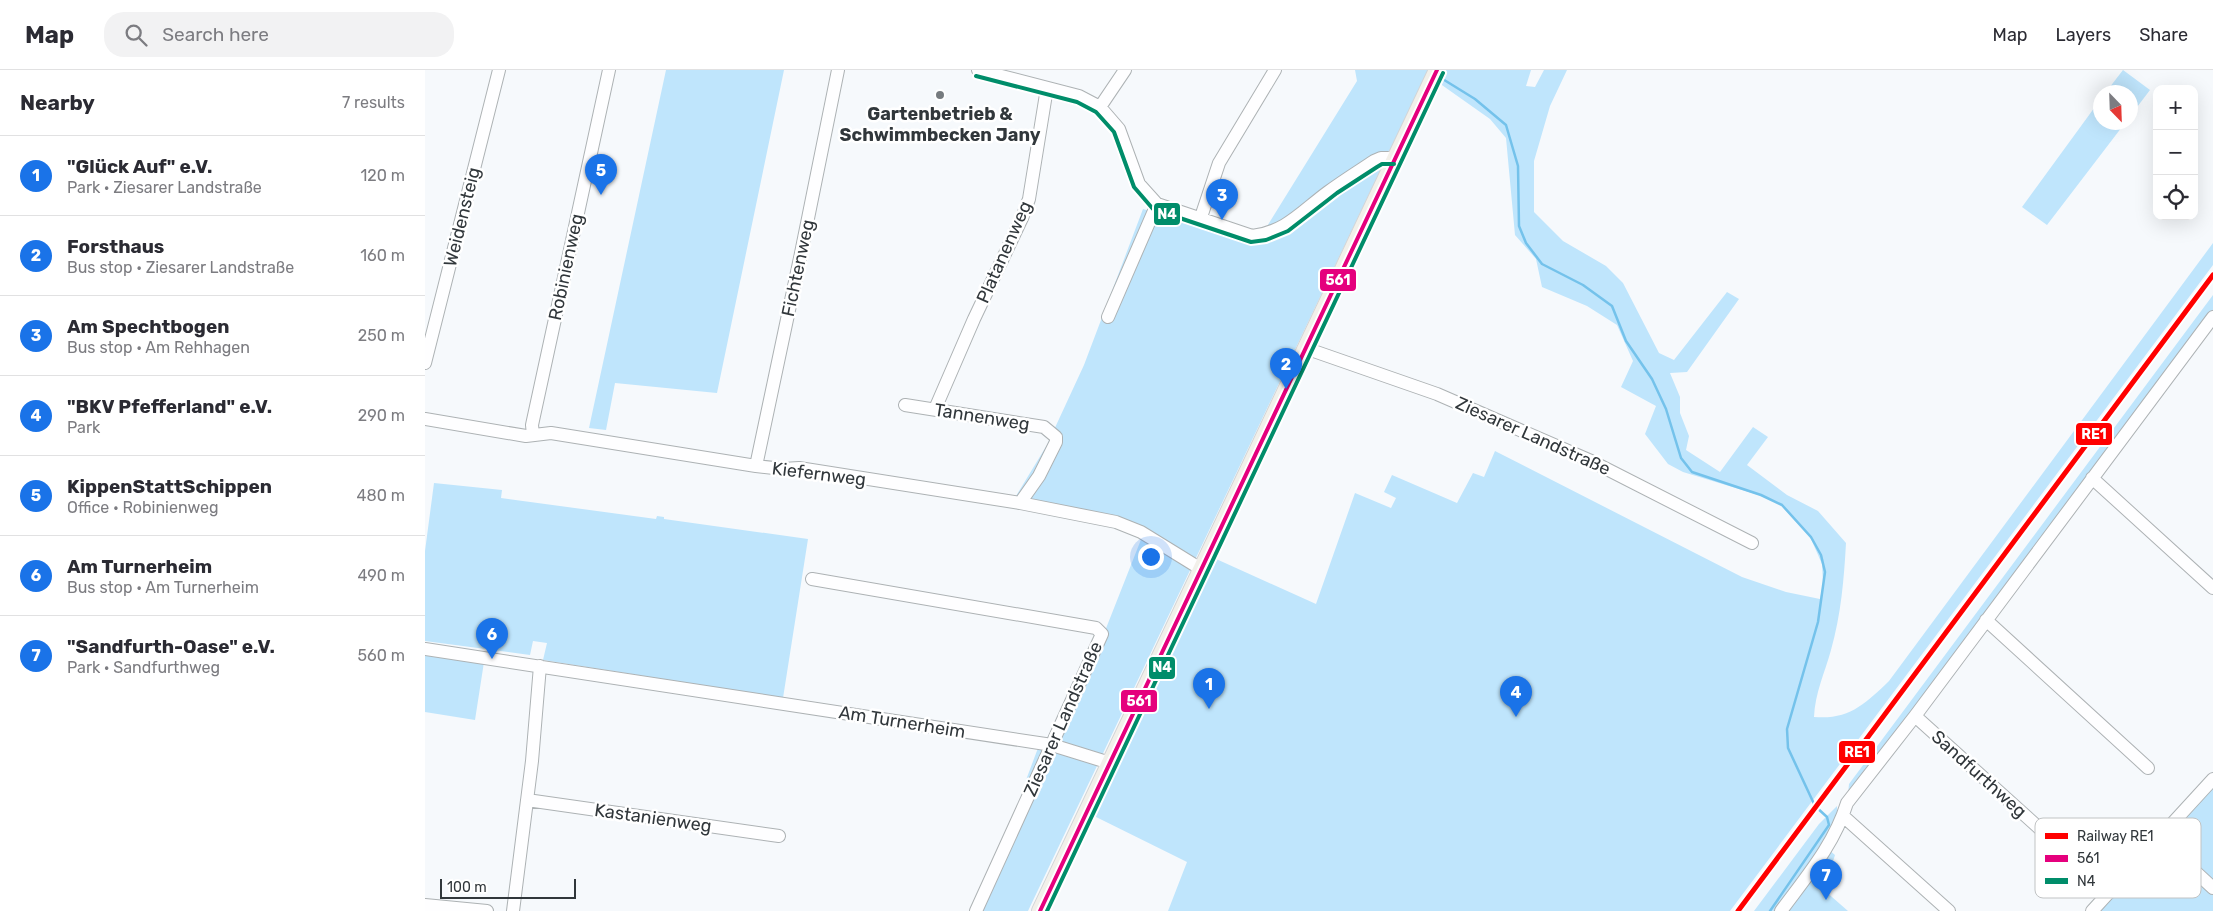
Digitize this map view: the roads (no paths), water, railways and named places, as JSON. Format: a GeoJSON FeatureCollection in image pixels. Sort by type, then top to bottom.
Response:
{"type":"FeatureCollection","features":[{"type":"Feature","properties":{"kind":"main road"},"geometry":{"type":"LineString","coordinates":[[1040,911],[1433,77]]}},
{"type":"Feature","properties":{"kind":"street","name":"Weidensteig"},"geometry":{"type":"LineString","coordinates":[[425,363],[499,70]]}},
{"type":"Feature","properties":{"kind":"street","name":"Robinienweg"},"geometry":{"type":"LineString","coordinates":[[533,435],[534,416],[609,70]]}},
{"type":"Feature","properties":{"kind":"street","name":"Fichtenweg"},"geometry":{"type":"LineString","coordinates":[[756,466],[838,70]]}},
{"type":"Feature","properties":{"kind":"street"},"geometry":{"type":"LineString","coordinates":[[978,70],[1079,96],[1099,107],[1119,129],[1139,184],[1157,204],[1252,236],[1267,234],[1301,215],[1327,193],[1374,161],[1381,158],[1394,158]]}},
{"type":"Feature","properties":{"kind":"street"},"geometry":{"type":"LineString","coordinates":[[1099,107],[1125,70]]}},
{"type":"Feature","properties":{"kind":"street"},"geometry":{"type":"LineString","coordinates":[[1200,220],[1219,163],[1275,70]]}},
{"type":"Feature","properties":{"kind":"street","name":"Platanenweg"},"geometry":{"type":"LineString","coordinates":[[935,409],[1029,199],[1047,88]]}},
{"type":"Feature","properties":{"kind":"street"},"geometry":{"type":"LineString","coordinates":[[1108,317],[1157,204]]}},
{"type":"Feature","properties":{"kind":"street","name":"Sandfurthweg"},"geometry":{"type":"LineString","coordinates":[[1781,911],[1825,853],[1843,816],[1847,803],[1915,716],[2213,317]]}},
{"type":"Feature","properties":{"kind":"street","name":"Ziesarer Landstraße"},"geometry":{"type":"LineString","coordinates":[[1305,348],[1437,394],[1582,457],[1752,543]]}},
{"type":"Feature","properties":{"kind":"street","name":"Tannenweg"},"geometry":{"type":"LineString","coordinates":[[905,404],[1044,427],[1056,437],[1056,442],[1039,476],[1020,503]]}},
{"type":"Feature","properties":{"kind":"street","name":"Kiefernweg"},"geometry":{"type":"LineString","coordinates":[[425,419],[526,436],[551,433],[783,470],[799,468],[1020,503],[1130,526],[1201,569]]}},
{"type":"Feature","properties":{"kind":"street"},"geometry":{"type":"LineString","coordinates":[[2092,478],[2213,588]]}},
{"type":"Feature","properties":{"kind":"street","name":"Ziesarer Landstraße"},"geometry":{"type":"LineString","coordinates":[[813,579],[1096,628],[1103,634],[976,911]]}},
{"type":"Feature","properties":{"kind":"street"},"geometry":{"type":"LineString","coordinates":[[1986,620],[2148,768]]}},
{"type":"Feature","properties":{"kind":"street","name":"Am Turnerheim"},"geometry":{"type":"LineString","coordinates":[[425,648],[1052,745],[1110,763]]}},
{"type":"Feature","properties":{"kind":"street"},"geometry":{"type":"LineString","coordinates":[[513,911],[527,800],[540,666]]}},
{"type":"Feature","properties":{"kind":"street","name":"Sandfurthweg"},"geometry":{"type":"LineString","coordinates":[[1915,716],[2035,824]]}},
{"type":"Feature","properties":{"kind":"street"},"geometry":{"type":"LineString","coordinates":[[2177,818],[2213,779]]}},
{"type":"Feature","properties":{"kind":"street","name":"Kastanienweg"},"geometry":{"type":"LineString","coordinates":[[527,800],[779,836]]}},
{"type":"Feature","properties":{"kind":"street"},"geometry":{"type":"LineString","coordinates":[[1843,816],[1949,911]]}},
{"type":"Feature","properties":{"kind":"street"},"geometry":{"type":"LineString","coordinates":[[2201,877],[2213,888]]}},
{"type":"Feature","properties":{"kind":"street"},"geometry":{"type":"LineString","coordinates":[[2092,911],[2104,898]]}},
{"type":"Feature","properties":{"kind":"street"},"geometry":{"type":"LineString","coordinates":[[425,905],[487,911]]}},
{"type":"Feature","properties":{"kind":"waterway"},"geometry":{"type":"LineString","coordinates":[[1441,78],[1475,99],[1506,125],[1518,166],[1519,226],[1526,243],[1542,264],[1583,285],[1612,306],[1626,341],[1652,379],[1666,409],[1681,458],[1692,472],[1761,495],[1782,505],[1811,537],[1821,555],[1825,572],[1818,622],[1787,729],[1788,748],[1815,806],[1827,817],[1829,825],[1770,911]]}},
{"type":"Feature","properties":{"kind":"rail line","name":"RE1"},"geometry":{"type":"LineString","coordinates":[[1738,911],[2213,275]]}},
{"type":"Feature","properties":{"kind":"place","name":"Gartenbetrieb & Schwimmbecken Jany"},"geometry":{"type":"Point","coordinates":[940,95]}},
{"type":"Feature","properties":{"kind":"place","name":"KippenStattSchippen"},"geometry":{"type":"Point","coordinates":[601,195]}},
{"type":"Feature","properties":{"kind":"place","name":"Am Spechtbogen"},"geometry":{"type":"Point","coordinates":[1222,220]}},
{"type":"Feature","properties":{"kind":"place","name":"Forsthaus"},"geometry":{"type":"Point","coordinates":[1286,389]}},
{"type":"Feature","properties":{"kind":"place","name":"Am Turnerheim"},"geometry":{"type":"Point","coordinates":[492,659]}},
{"type":"Feature","properties":{"kind":"place","name":"\"Glück Auf\" e.V."},"geometry":{"type":"Point","coordinates":[1209,709]}},
{"type":"Feature","properties":{"kind":"place","name":"\"BKV Pfefferland\" e.V."},"geometry":{"type":"Point","coordinates":[1516,717]}},
{"type":"Feature","properties":{"kind":"place","name":"\"Sandfurth-Oase\" e.V."},"geometry":{"type":"Point","coordinates":[1826,900]}}]}
